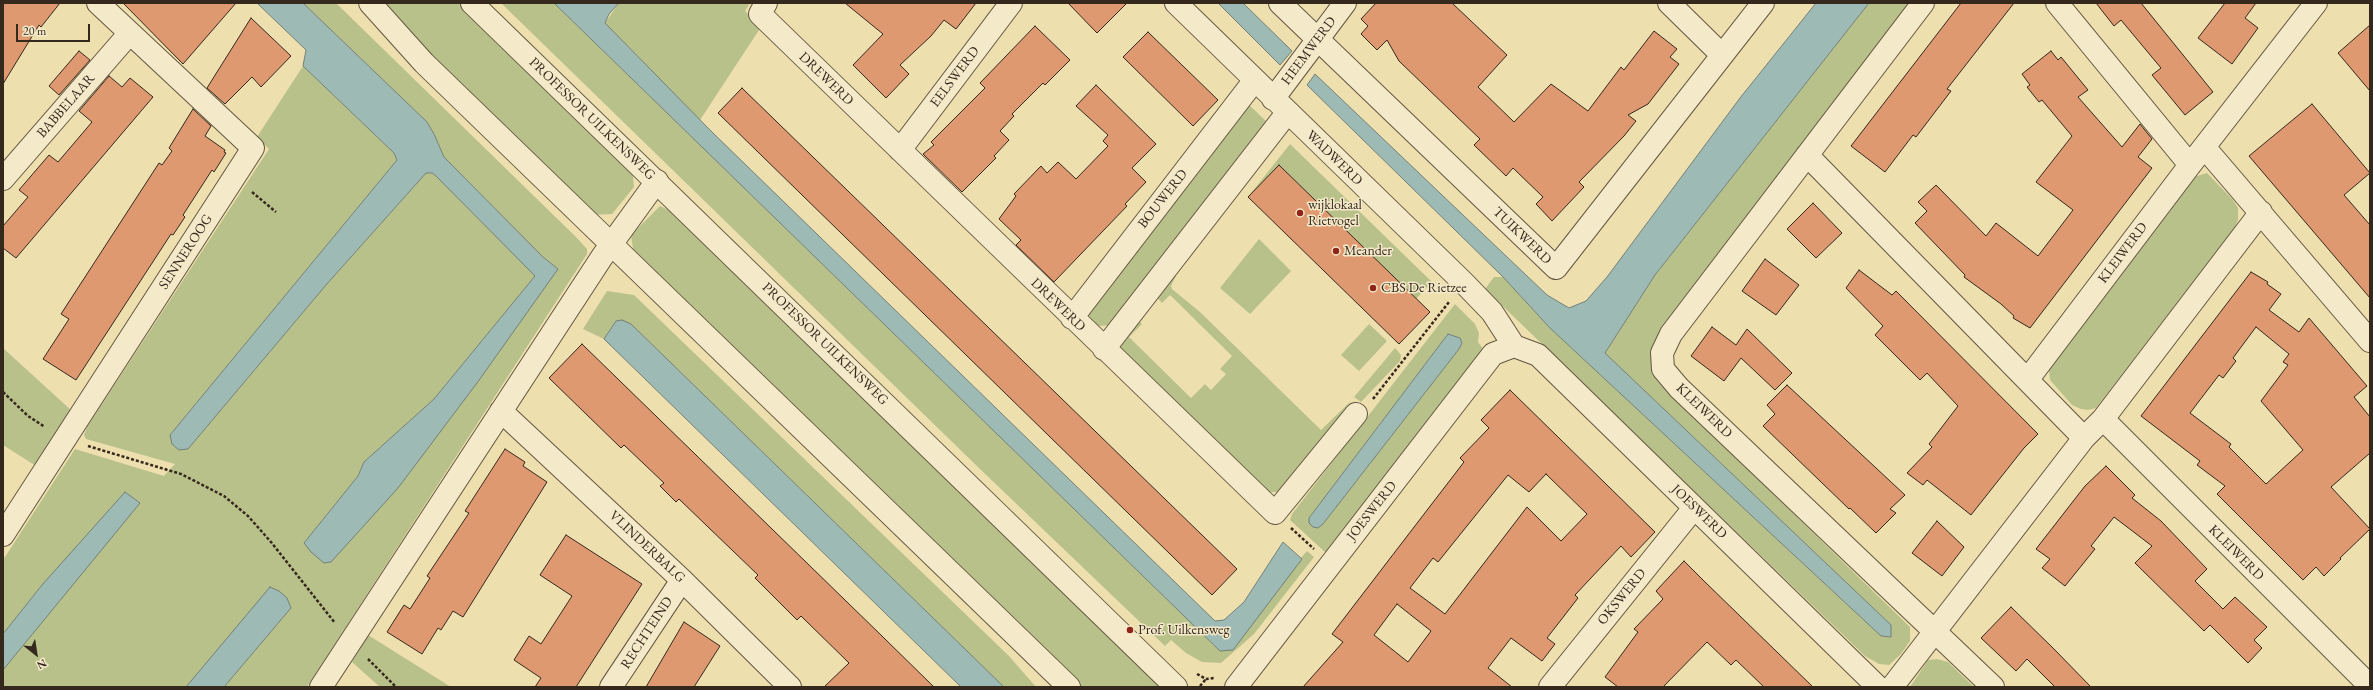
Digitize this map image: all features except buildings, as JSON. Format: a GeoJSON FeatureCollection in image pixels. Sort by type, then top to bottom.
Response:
{"type":"FeatureCollection","features":[{"type":"Feature","properties":{"kind":"street","name":"SENNEROOG"},"geometry":{"type":"LineString","coordinates":[[3,535],[253,148],[129,34],[98,3]]}},
{"type":"Feature","properties":{"kind":"street"},"geometry":{"type":"LineString","coordinates":[[370,3],[424,63],[1068,687]]}},
{"type":"Feature","properties":{"kind":"street","name":"PROFESSOR UILKENSWEG"},"geometry":{"type":"LineString","coordinates":[[472,3],[1176,687]]}},
{"type":"Feature","properties":{"kind":"street","name":"DREWERD"},"geometry":{"type":"LineString","coordinates":[[766,3],[760,14],[1275,514]]}},
{"type":"Feature","properties":{"kind":"street","name":"EELSWERD"},"geometry":{"type":"LineString","coordinates":[[900,150],[1011,3]]}},
{"type":"Feature","properties":{"kind":"street","name":"WADWERD"},"geometry":{"type":"LineString","coordinates":[[1176,3],[1254,81],[1464,283],[1492,312],[1514,346]]}},
{"type":"Feature","properties":{"kind":"street","name":"TUIKWERD"},"geometry":{"type":"LineString","coordinates":[[1280,3],[1556,268],[1763,3]]}},
{"type":"Feature","properties":{"kind":"street","name":"HEEMWERD"},"geometry":{"type":"LineString","coordinates":[[1280,106],[1318,40],[1346,3]]}},
{"type":"Feature","properties":{"kind":"street"},"geometry":{"type":"LineString","coordinates":[[1669,3],[1722,55]]}},
{"type":"Feature","properties":{"kind":"street","name":"KLEIWERD"},"geometry":{"type":"LineString","coordinates":[[1923,3],[1671,334],[1662,353],[1663,369],[1679,388],[1936,631],[1993,687]]}},
{"type":"Feature","properties":{"kind":"street"},"geometry":{"type":"LineString","coordinates":[[2057,3],[2190,165]]}},
{"type":"Feature","properties":{"kind":"street","name":"KLEIWERD"},"geometry":{"type":"LineString","coordinates":[[2028,380],[2190,165],[2205,148],[2316,3]]}},
{"type":"Feature","properties":{"kind":"street","name":"BABBELAAR"},"geometry":{"type":"LineString","coordinates":[[3,179],[129,34]]}},
{"type":"Feature","properties":{"kind":"street","name":"BOUWERD"},"geometry":{"type":"LineString","coordinates":[[1072,318],[1254,81]]}},
{"type":"Feature","properties":{"kind":"street"},"geometry":{"type":"LineString","coordinates":[[1104,349],[1280,106]]}},
{"type":"Feature","properties":{"kind":"street"},"geometry":{"type":"LineString","coordinates":[[2205,148],[2370,341]]}},
{"type":"Feature","properties":{"kind":"street"},"geometry":{"type":"LineString","coordinates":[[1807,156],[2084,438]]}},
{"type":"Feature","properties":{"kind":"street"},"geometry":{"type":"LineString","coordinates":[[321,687],[611,244],[657,182]]}},
{"type":"Feature","properties":{"kind":"street"},"geometry":{"type":"LineString","coordinates":[[1892,687],[2084,438],[2103,419],[2261,212]]}},
{"type":"Feature","properties":{"kind":"street","name":"JOESWERD"},"geometry":{"type":"LineString","coordinates":[[1236,687],[1493,354],[1514,346],[1538,355],[1871,684]]}},
{"type":"Feature","properties":{"kind":"street","name":"VLINDERBALG"},"geometry":{"type":"LineString","coordinates":[[502,411],[682,580],[790,687]]}},
{"type":"Feature","properties":{"kind":"street"},"geometry":{"type":"LineString","coordinates":[[1275,514],[1356,414]]}},
{"type":"Feature","properties":{"kind":"street","name":"KLEIWERD"},"geometry":{"type":"LineString","coordinates":[[2103,419],[2370,686]]}},
{"type":"Feature","properties":{"kind":"street","name":"OKSWERD"},"geometry":{"type":"LineString","coordinates":[[1550,687],[1694,508]]}},
{"type":"Feature","properties":{"kind":"street","name":"RECHTEIND"},"geometry":{"type":"LineString","coordinates":[[612,687],[682,580]]}},
{"type":"Feature","properties":{"kind":"path"},"geometry":{"type":"LineString","coordinates":[[234,178],[276,212]]}},
{"type":"Feature","properties":{"kind":"path"},"geometry":{"type":"LineString","coordinates":[[1390,379],[1464,283]]}},
{"type":"Feature","properties":{"kind":"path"},"geometry":{"type":"LineString","coordinates":[[3,392],[28,416],[65,440],[181,474],[224,496],[248,516],[271,542],[350,642],[396,687]]}},
{"type":"Feature","properties":{"kind":"path"},"geometry":{"type":"LineString","coordinates":[[1275,514],[1331,564]]}},
{"type":"Feature","properties":{"kind":"path"},"geometry":{"type":"LineString","coordinates":[[1199,687],[1206,679]]}},
{"type":"Feature","properties":{"kind":"green space"},"geometry":{"type":"Polygon","coordinates":[[[303,3],[336,3],[577,238],[587,249],[587,254],[307,687],[224,687],[291,608],[211,659],[186,687],[3,687],[3,670],[66,592],[42,585],[3,634],[3,560],[75,449],[164,476],[175,464],[86,439],[84,435],[87,427],[269,149],[257,137],[303,66],[394,153],[397,160],[170,435],[172,444],[179,449],[188,449],[326,285],[426,173],[432,173],[436,176],[535,276],[434,399],[364,462],[358,476],[304,543],[558,269],[543,257],[444,157],[427,122],[303,3]]]}},
{"type":"Feature","properties":{"kind":"green space"},"geometry":{"type":"Polygon","coordinates":[[[381,3],[461,3],[632,168],[634,187],[612,214],[593,215],[441,69],[381,3]]]}},
{"type":"Feature","properties":{"kind":"green space"},"geometry":{"type":"Polygon","coordinates":[[[501,3],[554,3],[1220,651],[1307,551],[1314,557],[1254,634],[1221,663],[1202,662],[1186,653],[1171,640],[1165,646],[980,469],[501,3]]]}},
{"type":"Feature","properties":{"kind":"green space"},"geometry":{"type":"Polygon","coordinates":[[[619,3],[750,3],[745,11],[761,27],[700,120],[605,23],[619,3]]]}},
{"type":"Feature","properties":{"kind":"green space"},"geometry":{"type":"Polygon","coordinates":[[[1869,3],[1910,3],[1661,328],[1652,348],[1657,381],[1910,627],[1910,641],[1901,654],[1889,665],[1879,664],[1865,656],[1485,289],[1494,277],[1503,277],[1550,328],[1881,636],[1891,637],[1891,625],[1605,353],[1655,275],[1869,3]]]}},
{"type":"Feature","properties":{"kind":"green space"},"geometry":{"type":"Polygon","coordinates":[[[1246,102],[1267,122],[1111,325],[1099,326],[1092,322],[1089,315],[1089,308],[1246,102]]]}},
{"type":"Feature","properties":{"kind":"green space"},"geometry":{"type":"Polygon","coordinates":[[[1290,144],[1432,282],[1416,299],[1279,165],[1248,197],[1290,144]]]}},
{"type":"Feature","properties":{"kind":"green space"},"geometry":{"type":"Polygon","coordinates":[[[2207,173],[2233,200],[2238,208],[2238,220],[2235,227],[2096,408],[2088,410],[2072,405],[2050,380],[2049,370],[2194,177],[2207,173]]]}},
{"type":"Feature","properties":{"kind":"green space"},"geometry":{"type":"Polygon","coordinates":[[[660,206],[679,215],[1166,687],[1077,687],[634,255],[631,235],[660,206]]]}},
{"type":"Feature","properties":{"kind":"green space"},"geometry":{"type":"Polygon","coordinates":[[[1259,239],[1291,271],[1250,314],[1220,288],[1259,239]]]}},
{"type":"Feature","properties":{"kind":"green space"},"geometry":{"type":"Polygon","coordinates":[[[1171,273],[1176,276],[1171,286],[1172,289],[1200,312],[1321,430],[1351,401],[1286,486],[1278,492],[1266,492],[1125,355],[1121,348],[1122,338],[1136,318],[1142,324],[1129,337],[1191,398],[1205,384],[1211,390],[1226,374],[1220,369],[1232,356],[1170,295],[1162,303],[1154,294],[1171,273]]]}},
{"type":"Feature","properties":{"kind":"green space"},"geometry":{"type":"Polygon","coordinates":[[[607,291],[634,295],[1009,656],[1036,687],[1004,687],[631,324],[616,321],[604,339],[583,329],[607,291]]]}},
{"type":"Feature","properties":{"kind":"green space"},"geometry":{"type":"Polygon","coordinates":[[[1455,304],[1475,324],[1479,333],[1478,342],[1484,350],[1326,553],[1290,520],[1292,514],[1455,304]],[[1448,334],[1309,518],[1318,527],[1323,524],[1459,349],[1462,343],[1460,338],[1448,334]]]}},
{"type":"Feature","properties":{"kind":"green space"},"geometry":{"type":"Polygon","coordinates":[[[1369,324],[1387,341],[1359,371],[1341,355],[1369,324]]]}},
{"type":"Feature","properties":{"kind":"green space"},"geometry":{"type":"Polygon","coordinates":[[[3,348],[72,411],[36,466],[3,445],[3,348]]]}},
{"type":"Feature","properties":{"kind":"green space"},"geometry":{"type":"Polygon","coordinates":[[[1395,348],[1401,355],[1400,361],[1361,402],[1354,397],[1395,348]]]}},
{"type":"Feature","properties":{"kind":"green space"},"geometry":{"type":"Polygon","coordinates":[[[368,635],[451,687],[380,687],[352,662],[368,635]]]}},
{"type":"Feature","properties":{"kind":"green space"},"geometry":{"type":"Polygon","coordinates":[[[1937,659],[1948,662],[1974,687],[1910,687],[1928,660],[1937,659]]]}},
{"type":"Feature","properties":{"kind":"water"},"geometry":{"type":"Polygon","coordinates":[[[257,3],[303,3],[427,122],[444,157],[543,257],[558,269],[477,383],[398,488],[331,562],[324,563],[311,552],[304,543],[358,476],[364,462],[434,399],[535,276],[436,176],[432,173],[426,173],[326,285],[188,449],[179,450],[172,444],[170,435],[397,160],[394,153],[303,66],[306,50],[257,3]]]}},
{"type":"Feature","properties":{"kind":"water"},"geometry":{"type":"Polygon","coordinates":[[[554,3],[619,3],[609,14],[605,23],[712,132],[1215,621],[1224,620],[1244,602],[1283,542],[1302,559],[1233,650],[1220,651],[554,3]]]}},
{"type":"Feature","properties":{"kind":"water"},"geometry":{"type":"Polygon","coordinates":[[[1218,3],[1243,3],[1292,51],[1280,65],[1218,3]]]}},
{"type":"Feature","properties":{"kind":"water"},"geometry":{"type":"Polygon","coordinates":[[[1816,3],[1869,3],[1655,275],[1605,353],[1891,625],[1891,637],[1881,636],[1550,328],[1503,277],[1307,85],[1315,74],[1547,295],[1569,308],[1586,301],[1607,277],[1740,98],[1816,3]]]}},
{"type":"Feature","properties":{"kind":"water"},"geometry":{"type":"Polygon","coordinates":[[[622,320],[631,324],[1004,687],[961,687],[604,339],[616,321],[622,320]]]}},
{"type":"Feature","properties":{"kind":"water"},"geometry":{"type":"Polygon","coordinates":[[[1448,334],[1460,338],[1462,343],[1459,349],[1323,524],[1318,528],[1313,527],[1309,523],[1309,518],[1448,334]]]}},
{"type":"Feature","properties":{"kind":"water"},"geometry":{"type":"Polygon","coordinates":[[[125,492],[140,503],[3,670],[3,634],[42,585],[125,492]]]}},
{"type":"Feature","properties":{"kind":"water"},"geometry":{"type":"Polygon","coordinates":[[[270,587],[279,591],[287,598],[291,608],[224,687],[186,687],[270,587]]]}},
{"type":"Feature","properties":{"kind":"place","name":"wijklokaal Rietvogel"},"geometry":{"type":"Point","coordinates":[1300,213]}},
{"type":"Feature","properties":{"kind":"place","name":"Meander"},"geometry":{"type":"Point","coordinates":[1336,251]}},
{"type":"Feature","properties":{"kind":"place","name":"CBS De Rietzee"},"geometry":{"type":"Point","coordinates":[1373,288]}},
{"type":"Feature","properties":{"kind":"place","name":"Prof. Uilkensweg"},"geometry":{"type":"Point","coordinates":[1130,630]}}]}
